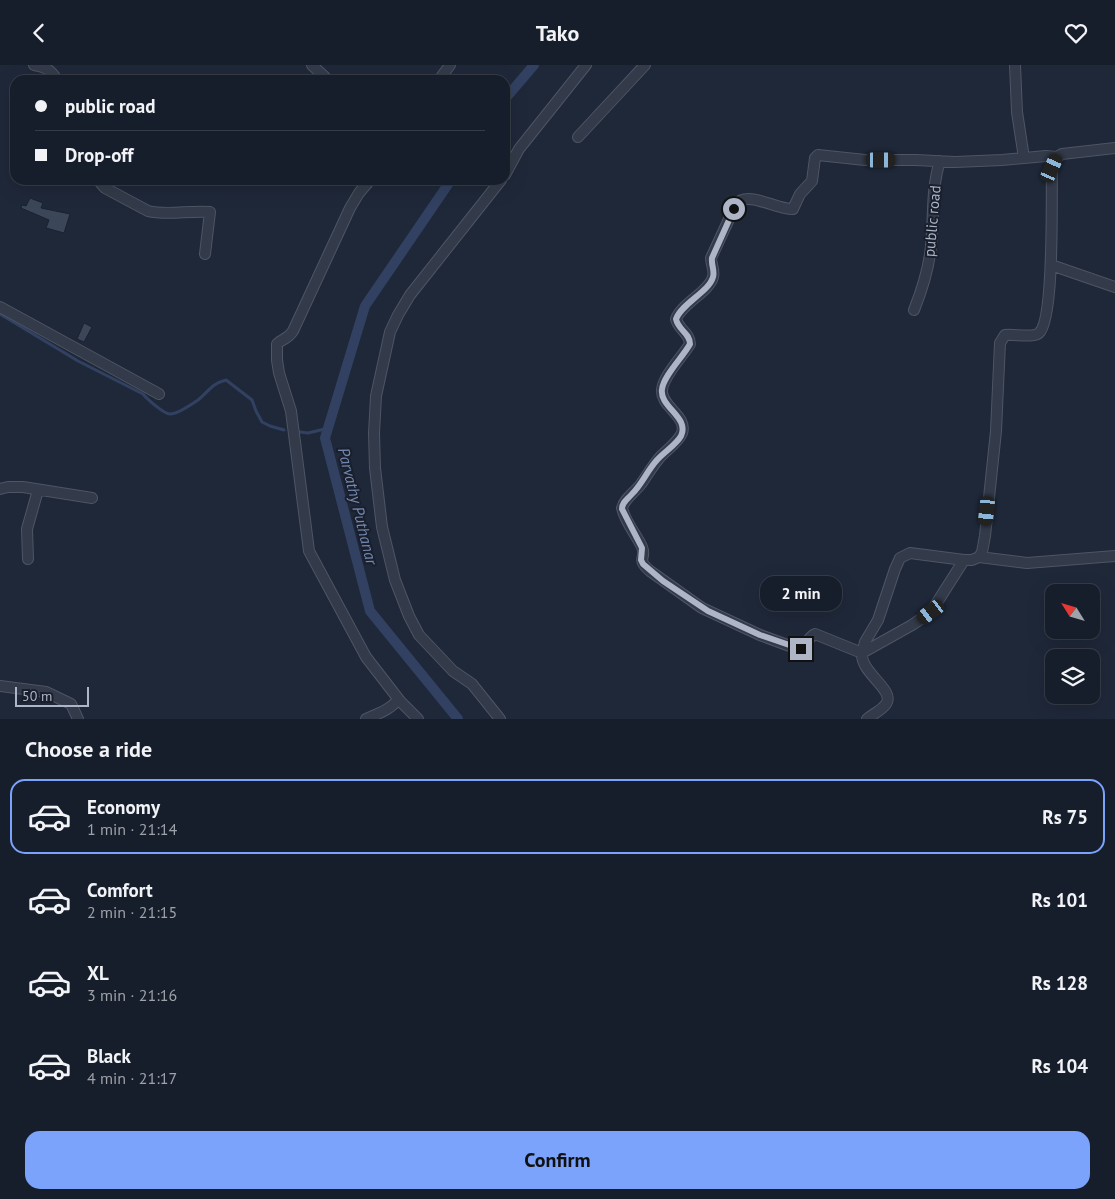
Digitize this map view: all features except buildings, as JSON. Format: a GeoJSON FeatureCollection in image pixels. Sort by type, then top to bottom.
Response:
{"type":"FeatureCollection","features":[{"type":"Feature","properties":{"kind":"street"},"geometry":{"type":"LineString","coordinates":[[34,65],[46,67],[54,75]]}},
{"type":"Feature","properties":{"kind":"street"},"geometry":{"type":"LineString","coordinates":[[312,65],[323,75]]}},
{"type":"Feature","properties":{"kind":"street"},"geometry":{"type":"LineString","coordinates":[[510,166],[519,149],[586,65]]}},
{"type":"Feature","properties":{"kind":"street"},"geometry":{"type":"LineString","coordinates":[[578,137],[646,65]]}},
{"type":"Feature","properties":{"kind":"street"},"geometry":{"type":"LineString","coordinates":[[1015,65],[1017,112],[1024,158]]}},
{"type":"Feature","properties":{"kind":"street"},"geometry":{"type":"LineString","coordinates":[[979,557],[985,537],[996,431],[1000,343],[1005,335],[1033,336],[1039,333],[1046,323],[1052,265],[1052,168],[1057,157],[1062,154],[1115,148]]}},
{"type":"Feature","properties":{"kind":"street"},"geometry":{"type":"LineString","coordinates":[[862,653],[815,634],[812,635],[803,647],[798,649],[760,635],[690,601],[643,564],[641,560],[642,548],[622,511],[622,505],[682,433],[682,424],[663,398],[662,393],[663,383],[690,344],[690,338],[677,325],[676,319],[681,311],[712,281],[714,273],[711,263],[712,258],[736,204],[742,199],[749,198],[778,207],[794,209],[799,196],[813,180],[816,157],[820,155],[865,160],[969,162],[1046,156],[1057,157]]}},
{"type":"Feature","properties":{"kind":"street","name":"public road"},"geometry":{"type":"LineString","coordinates":[[914,310],[925,279],[929,259],[933,193],[940,161]]}},
{"type":"Feature","properties":{"kind":"street"},"geometry":{"type":"LineString","coordinates":[[102,185],[148,211],[155,213],[210,212],[205,254]]}},
{"type":"Feature","properties":{"kind":"street"},"geometry":{"type":"LineString","coordinates":[[366,185],[350,209],[293,331],[288,338],[277,344],[277,360],[279,373],[291,411],[309,551],[366,657],[398,699],[418,719]]}},
{"type":"Feature","properties":{"kind":"street"},"geometry":{"type":"LineString","coordinates":[[497,185],[410,295],[398,315],[390,332],[376,397],[374,433],[375,468],[382,527],[395,580],[409,616],[419,635],[453,671],[472,684],[498,719]]}},
{"type":"Feature","properties":{"kind":"street"},"geometry":{"type":"LineString","coordinates":[[1052,265],[1115,287]]}},
{"type":"Feature","properties":{"kind":"street"},"geometry":{"type":"LineString","coordinates":[[0,307],[159,394]]}},
{"type":"Feature","properties":{"kind":"street"},"geometry":{"type":"LineString","coordinates":[[0,489],[19,487],[92,498]]}},
{"type":"Feature","properties":{"kind":"street"},"geometry":{"type":"LineString","coordinates":[[28,559],[27,529],[38,490]]}},
{"type":"Feature","properties":{"kind":"street"},"geometry":{"type":"LineString","coordinates":[[867,719],[886,705],[888,699],[887,692],[863,664],[862,653],[878,620],[900,558],[910,553],[964,560],[972,560],[979,557],[1027,563],[1115,556]]}},
{"type":"Feature","properties":{"kind":"street"},"geometry":{"type":"LineString","coordinates":[[862,653],[931,612],[964,560]]}},
{"type":"Feature","properties":{"kind":"street"},"geometry":{"type":"LineString","coordinates":[[0,686],[46,692],[71,704],[78,719]]}},
{"type":"Feature","properties":{"kind":"street"},"geometry":{"type":"LineString","coordinates":[[366,719],[391,707],[398,699]]}},
{"type":"Feature","properties":{"kind":"waterway","name":"Parvathy Puthanar"},"geometry":{"type":"LineString","coordinates":[[510,93],[534,65]]}},
{"type":"Feature","properties":{"kind":"waterway","name":"Parvathy Puthanar"},"geometry":{"type":"LineString","coordinates":[[448,185],[365,306],[325,438],[370,611],[458,719]]}},
{"type":"Feature","properties":{"kind":"waterway"},"geometry":{"type":"LineString","coordinates":[[0,314],[78,361],[143,394],[164,412],[173,414],[185,408],[198,400],[213,386],[226,380],[252,400],[262,422],[284,430]]}},
{"type":"Feature","properties":{"kind":"waterway"},"geometry":{"type":"LineString","coordinates":[[300,432],[308,433],[329,428]]}},
{"type":"Feature","properties":{"kind":"route"},"geometry":{"type":"LineString","coordinates":[[734,209],[712,258],[711,263],[714,273],[712,281],[678,314],[676,319],[677,325],[690,338],[690,344],[663,383],[662,393],[663,398],[682,424],[682,433],[678,440],[664,452],[641,484],[623,503],[622,509],[642,548],[641,560],[643,564],[663,581],[690,601],[708,611],[760,635],[801,649]]}}]}
